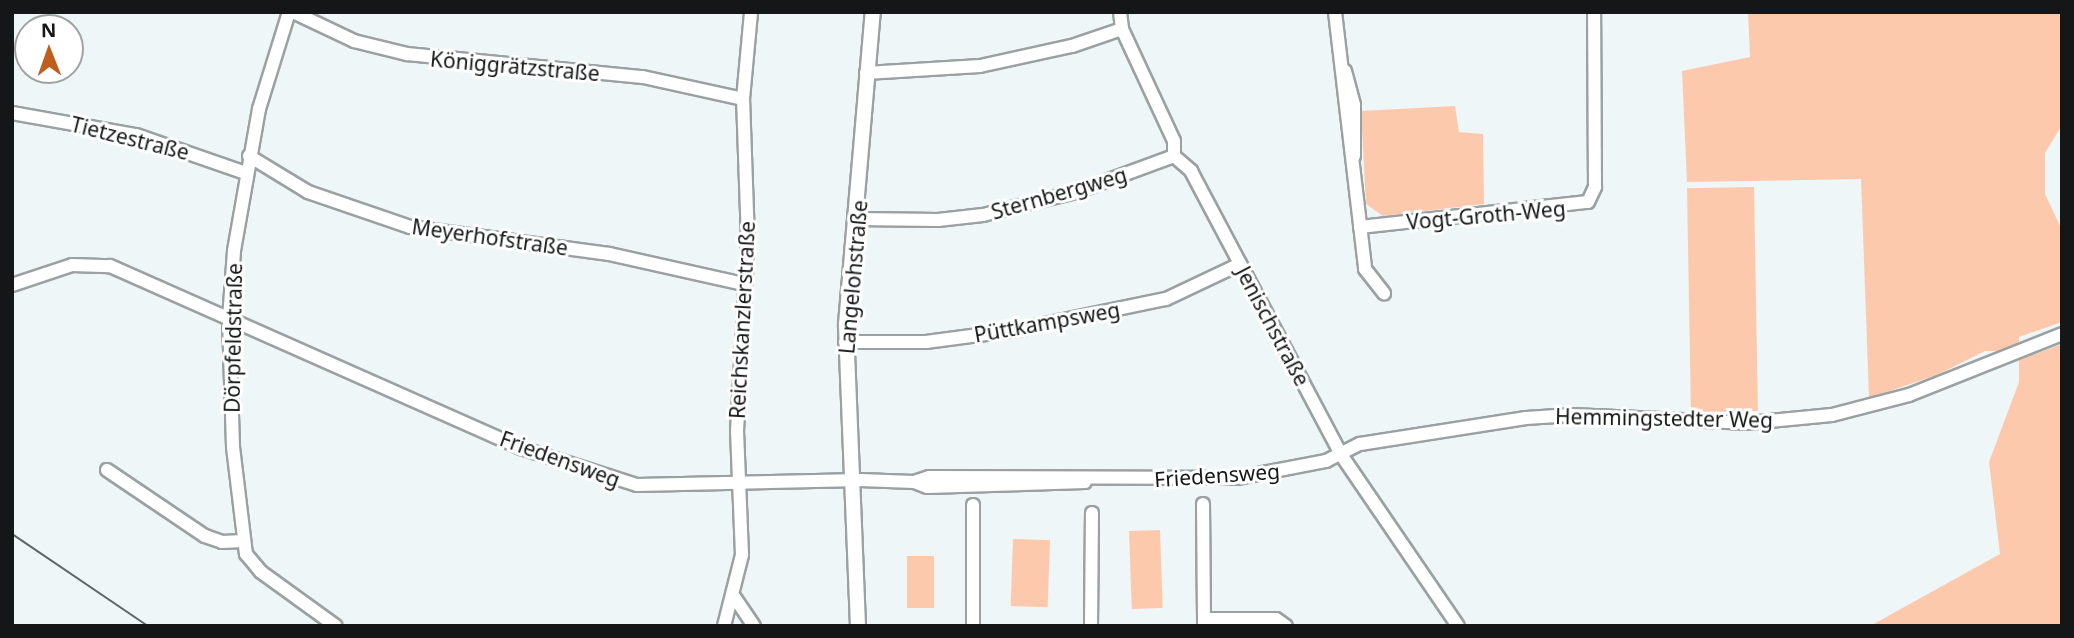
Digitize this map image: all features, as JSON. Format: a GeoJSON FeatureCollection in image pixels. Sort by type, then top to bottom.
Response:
{"type":"FeatureCollection","features":[{"type":"Feature","properties":{"kind":"street","name":"Königgrätzstraße"},"geometry":{"type":"LineString","coordinates":[[291,12],[355,41],[407,54],[643,77],[743,99]]}},
{"type":"Feature","properties":{"kind":"street","name":"Dörpfeldstraße"},"geometry":{"type":"LineString","coordinates":[[291,12],[246,173],[229,319],[230,394],[243,541],[261,572],[337,626]]}},
{"type":"Feature","properties":{"kind":"street","name":"Reichskanzlerstraße"},"geometry":{"type":"LineString","coordinates":[[724,626],[735,598],[742,555],[738,486],[743,284],[748,218],[743,99],[751,12]]}},
{"type":"Feature","properties":{"kind":"street","name":"Langelohstraße"},"geometry":{"type":"LineString","coordinates":[[858,626],[845,342],[873,12]]}},
{"type":"Feature","properties":{"kind":"street","name":"Jenischstraße"},"geometry":{"type":"LineString","coordinates":[[1120,12],[1122,29],[1174,141],[1174,156],[1191,171],[1340,453],[1458,626]]}},
{"type":"Feature","properties":{"kind":"street"},"geometry":{"type":"LineString","coordinates":[[1335,12],[1341,61],[1341,95],[1353,164],[1367,278],[1384,293]]}},
{"type":"Feature","properties":{"kind":"street","name":"Vogt-Groth-Weg"},"geometry":{"type":"LineString","coordinates":[[1360,227],[1588,202],[1595,187],[1594,12]]}},
{"type":"Feature","properties":{"kind":"street"},"geometry":{"type":"LineString","coordinates":[[866,73],[989,64],[1122,29]]}},
{"type":"Feature","properties":{"kind":"street","name":"Tietzestraße"},"geometry":{"type":"LineString","coordinates":[[12,113],[134,135],[246,173]]}},
{"type":"Feature","properties":{"kind":"street","name":"Meyerhofstraße"},"geometry":{"type":"LineString","coordinates":[[249,156],[308,192],[410,227],[609,254],[743,284]]}},
{"type":"Feature","properties":{"kind":"street","name":"Sternbergweg"},"geometry":{"type":"LineString","coordinates":[[857,219],[935,220],[983,215],[1076,192],[1174,156]]}},
{"type":"Feature","properties":{"kind":"street","name":"Friedensweg"},"geometry":{"type":"LineString","coordinates":[[12,285],[72,265],[98,264],[578,469],[637,485],[738,486],[852,480],[914,482],[928,487],[1071,485],[1091,480],[1237,478],[1311,465],[1340,453]]}},
{"type":"Feature","properties":{"kind":"street","name":"Püttkampsweg"},"geometry":{"type":"LineString","coordinates":[[845,342],[926,342],[1016,330],[1166,299],[1240,264]]}},
{"type":"Feature","properties":{"kind":"street","name":"Hemmingstedter Weg"},"geometry":{"type":"LineString","coordinates":[[1340,453],[1360,444],[1551,416],[1749,423],[1832,415],[1909,395],[2062,334]]}},
{"type":"Feature","properties":{"kind":"street"},"geometry":{"type":"LineString","coordinates":[[107,470],[205,536],[222,542],[243,541]]}},
{"type":"Feature","properties":{"kind":"street"},"geometry":{"type":"LineString","coordinates":[[1203,504],[1204,623],[1276,619],[1286,626]]}},
{"type":"Feature","properties":{"kind":"street"},"geometry":{"type":"LineString","coordinates":[[973,505],[973,626]]}},
{"type":"Feature","properties":{"kind":"street"},"geometry":{"type":"LineString","coordinates":[[1091,626],[1092,513]]}},
{"type":"Feature","properties":{"kind":"street"},"geometry":{"type":"LineString","coordinates":[[735,598],[754,626]]}},
{"type":"Feature","properties":{"kind":"shaded area"},"geometry":{"type":"Polygon","coordinates":[[[1748,12],[2062,13],[2062,125],[2045,153],[2045,194],[2062,230],[2062,322],[2019,337],[2019,343],[1998,351],[1985,351],[1937,375],[1869,398],[1861,179],[1687,182],[1682,71],[1750,57],[1748,12]]]}},
{"type":"Feature","properties":{"kind":"shaded area"},"geometry":{"type":"Polygon","coordinates":[[[1455,106],[1459,132],[1483,134],[1484,204],[1383,216],[1366,204],[1361,111],[1455,106]]]}},
{"type":"Feature","properties":{"kind":"shaded area"},"geometry":{"type":"Polygon","coordinates":[[[1754,187],[1758,411],[1691,412],[1687,188],[1754,187]]]}},
{"type":"Feature","properties":{"kind":"shaded area"},"geometry":{"type":"Polygon","coordinates":[[[2062,344],[2062,626],[1870,626],[2000,554],[1989,462],[2019,382],[2019,360],[2062,344]]]}},
{"type":"Feature","properties":{"kind":"shaded area"},"geometry":{"type":"Polygon","coordinates":[[[1160,530],[1163,608],[1132,609],[1129,531],[1160,530]]]}},
{"type":"Feature","properties":{"kind":"shaded area"},"geometry":{"type":"Polygon","coordinates":[[[1013,539],[1050,540],[1048,607],[1011,606],[1013,539]]]}},
{"type":"Feature","properties":{"kind":"shaded area"},"geometry":{"type":"Polygon","coordinates":[[[907,556],[934,556],[934,608],[907,608],[907,556]]]}},
{"type":"Feature","properties":{"kind":"waterway"},"geometry":{"type":"LineString","coordinates":[[2061,626],[2062,611]]}},
{"type":"Feature","properties":{"kind":"tram line"},"geometry":{"type":"LineString","coordinates":[[12,534],[148,626]]}}]}
